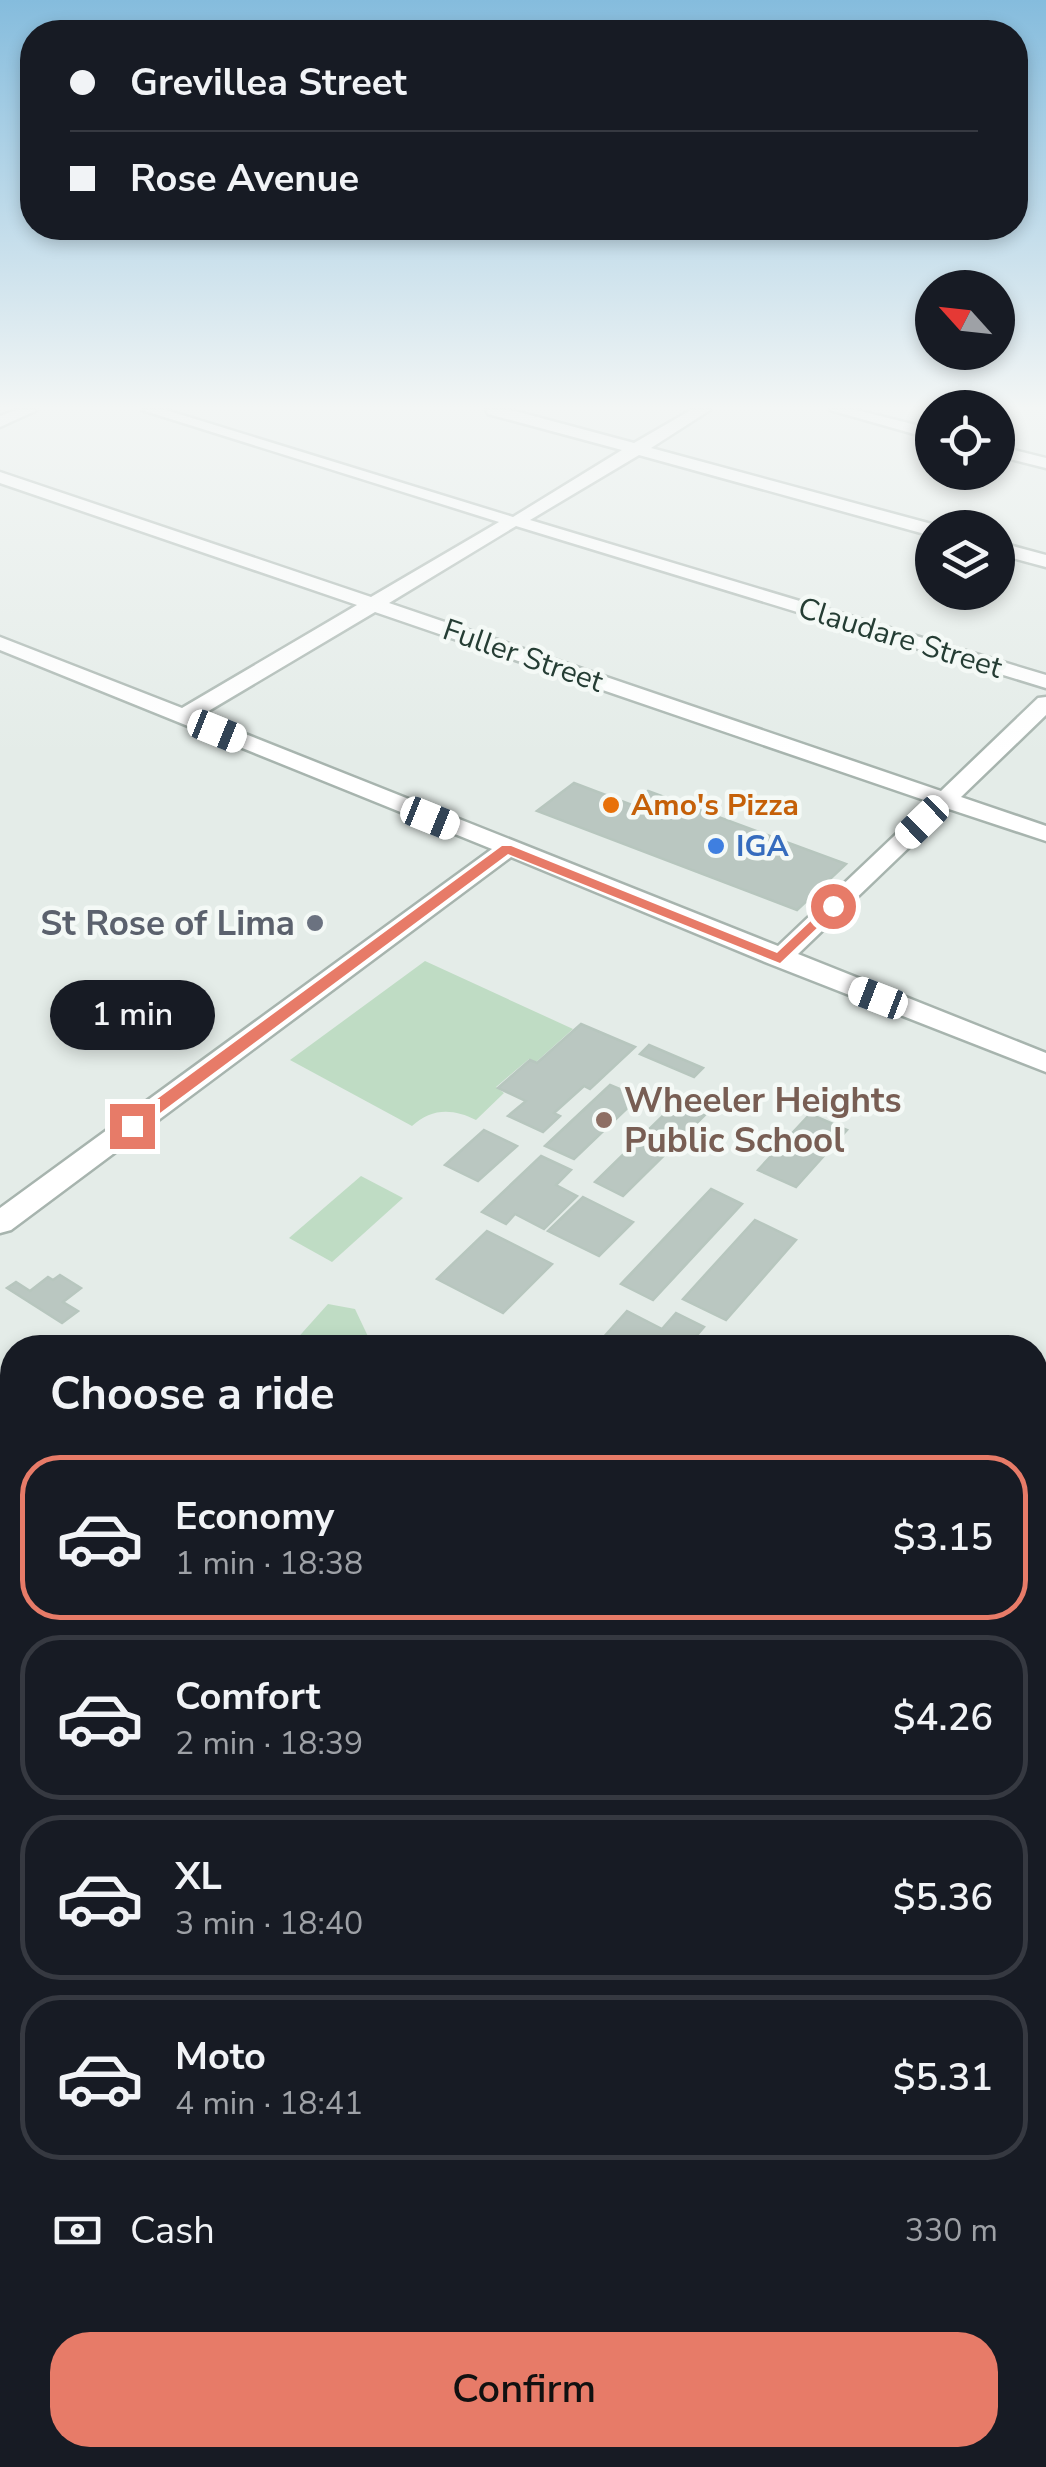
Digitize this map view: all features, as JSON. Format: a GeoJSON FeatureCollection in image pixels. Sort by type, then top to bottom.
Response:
{"type":"FeatureCollection","features":[{"type":"Feature","properties":{"kind":"street","name":"Fuller Street"},"geometry":{"type":"LineString","coordinates":[[141,525],[1046,834]]}},
{"type":"Feature","properties":{"kind":"street"},"geometry":{"type":"LineString","coordinates":[[183,718],[507,525]]}},
{"type":"Feature","properties":{"kind":"street","name":"Claudare Street"},"geometry":{"type":"LineString","coordinates":[[528,525],[1046,682]]}},
{"type":"Feature","properties":{"kind":"street"},"geometry":{"type":"LineString","coordinates":[[1015,553],[1046,561]]}},
{"type":"Feature","properties":{"kind":"street"},"geometry":{"type":"LineString","coordinates":[[0,643],[1046,1063]]}},
{"type":"Feature","properties":{"kind":"street"},"geometry":{"type":"LineString","coordinates":[[780,959],[1046,703]]}},
{"type":"Feature","properties":{"kind":"street"},"geometry":{"type":"LineString","coordinates":[[0,1223],[506,849]]}},
{"type":"Feature","properties":{"kind":"green space"},"geometry":{"type":"Polygon","coordinates":[[[425,961],[573,1029],[536,1062],[529,1059],[496,1087],[504,1093],[476,1120],[442,1112],[412,1126],[290,1060],[425,961]]]}},
{"type":"Feature","properties":{"kind":"green space"},"geometry":{"type":"Polygon","coordinates":[[[361,1176],[403,1198],[332,1262],[289,1238],[361,1176]]]}},
{"type":"Feature","properties":{"kind":"green space"},"geometry":{"type":"Polygon","coordinates":[[[328,1304],[355,1309],[367,1335],[300,1335],[328,1304]]]}},
{"type":"Feature","properties":{"kind":"building"},"geometry":{"type":"Polygon","coordinates":[[[574,783],[632,805],[648,791],[846,864],[797,910],[537,811],[574,783]]]}},
{"type":"Feature","properties":{"kind":"building"},"geometry":{"type":"Polygon","coordinates":[[[581,1024],[635,1047],[590,1089],[584,1086],[554,1113],[560,1116],[543,1132],[508,1116],[526,1101],[498,1088],[530,1060],[537,1063],[581,1024]]]}},
{"type":"Feature","properties":{"kind":"building"},"geometry":{"type":"Polygon","coordinates":[[[649,1045],[703,1068],[694,1077],[640,1054],[649,1045]]]}},
{"type":"Feature","properties":{"kind":"building"},"geometry":{"type":"Polygon","coordinates":[[[610,1085],[639,1097],[574,1159],[545,1146],[610,1085]]]}},
{"type":"Feature","properties":{"kind":"building"},"geometry":{"type":"Polygon","coordinates":[[[677,1102],[705,1115],[623,1196],[595,1182],[677,1102]]]}},
{"type":"Feature","properties":{"kind":"building"},"geometry":{"type":"Polygon","coordinates":[[[810,1114],[847,1130],[796,1187],[758,1170],[810,1114]]]}},
{"type":"Feature","properties":{"kind":"building"},"geometry":{"type":"Polygon","coordinates":[[[484,1130],[517,1146],[478,1181],[445,1165],[484,1130]]]}},
{"type":"Feature","properties":{"kind":"building"},"geometry":{"type":"Polygon","coordinates":[[[541,1156],[571,1170],[556,1185],[577,1196],[544,1229],[515,1214],[506,1224],[482,1212],[541,1156]]]}},
{"type":"Feature","properties":{"kind":"building"},"geometry":{"type":"Polygon","coordinates":[[[711,1189],[742,1204],[653,1300],[621,1284],[711,1189]]]}},
{"type":"Feature","properties":{"kind":"building"},"geometry":{"type":"Polygon","coordinates":[[[583,1197],[633,1222],[599,1256],[548,1231],[583,1197]]]}},
{"type":"Feature","properties":{"kind":"building"},"geometry":{"type":"Polygon","coordinates":[[[755,1220],[796,1240],[726,1320],[683,1299],[755,1220]]]}},
{"type":"Feature","properties":{"kind":"building"},"geometry":{"type":"Polygon","coordinates":[[[487,1231],[552,1264],[503,1313],[437,1279],[487,1231]]]}},
{"type":"Feature","properties":{"kind":"building"},"geometry":{"type":"Polygon","coordinates":[[[60,1275],[81,1288],[63,1302],[78,1311],[62,1323],[7,1288],[16,1282],[30,1291],[48,1277],[53,1280],[60,1275]]]}},
{"type":"Feature","properties":{"kind":"building"},"geometry":{"type":"Polygon","coordinates":[[[627,1311],[662,1329],[676,1313],[704,1327],[697,1335],[606,1335],[627,1311]]]}},
{"type":"Feature","properties":{"kind":"place","name":"Amo's Pizza"},"geometry":{"type":"Point","coordinates":[611,805]}},
{"type":"Feature","properties":{"kind":"place","name":"IGA"},"geometry":{"type":"Point","coordinates":[716,846]}},
{"type":"Feature","properties":{"kind":"place","name":"St Rose of Lima"},"geometry":{"type":"Point","coordinates":[315,923]}},
{"type":"Feature","properties":{"kind":"place","name":"Wheeler Heights Public School"},"geometry":{"type":"Point","coordinates":[604,1120]}},
{"type":"Feature","properties":{"kind":"route"},"geometry":{"type":"LineString","coordinates":[[132,1126],[506,849],[780,959],[833,906]]}}]}
